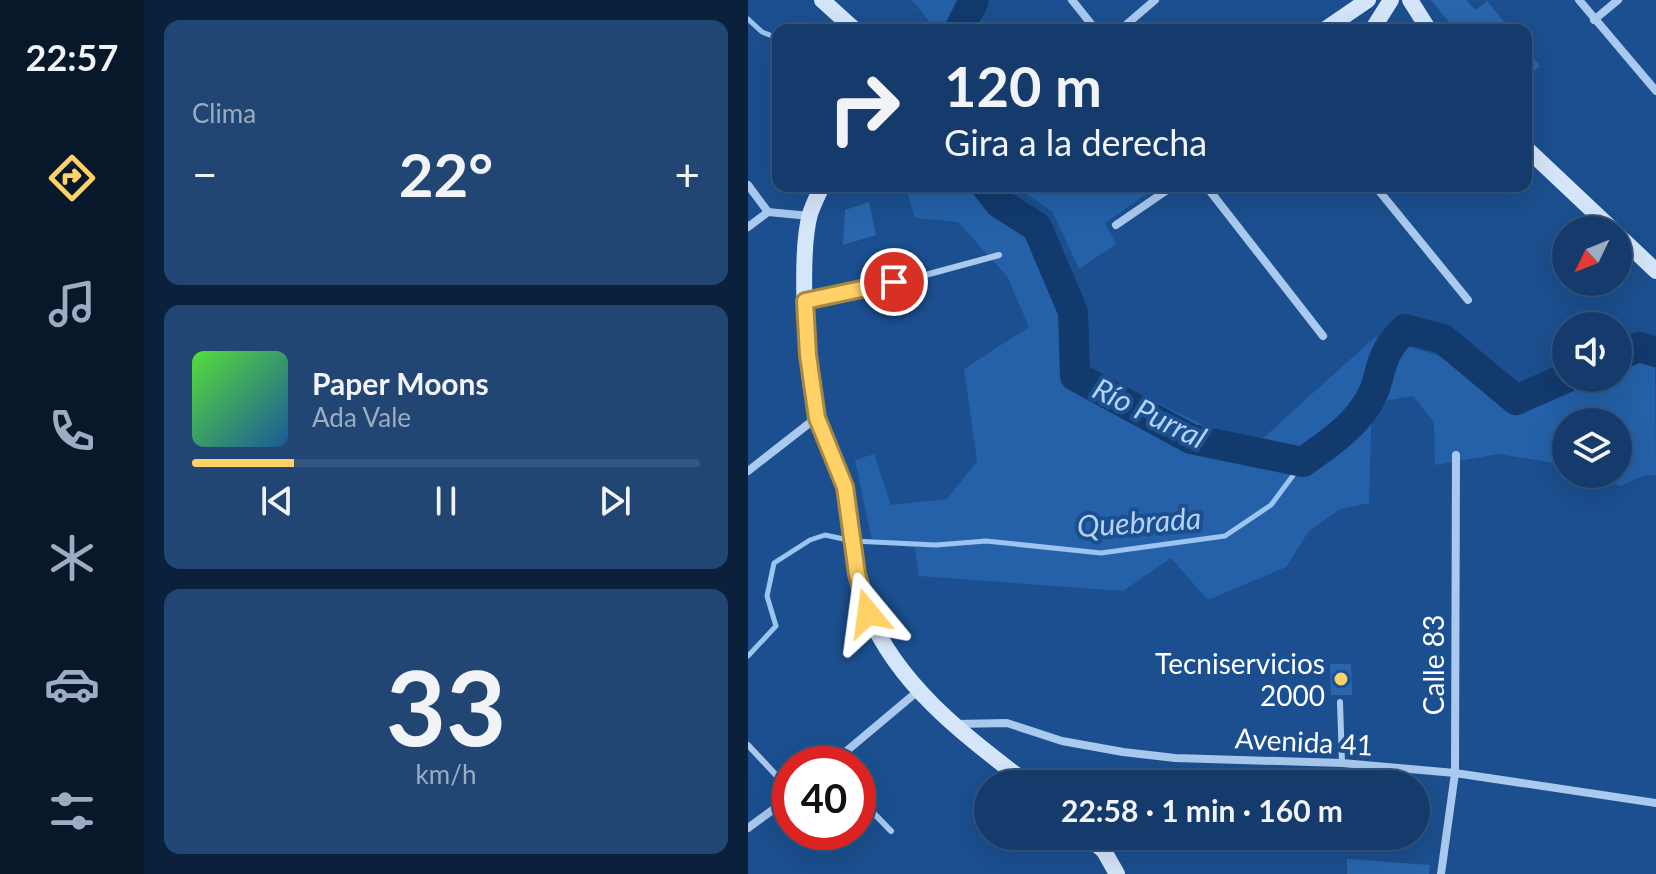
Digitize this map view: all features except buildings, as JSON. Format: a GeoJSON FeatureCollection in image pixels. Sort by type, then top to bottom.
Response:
{"type":"FeatureCollection","features":[{"type":"Feature","properties":{"kind":"street"},"geometry":{"type":"LineString","coordinates":[[822,0],[848,24]]}},
{"type":"Feature","properties":{"kind":"street"},"geometry":{"type":"LineString","coordinates":[[1072,0],[1091,24]]}},
{"type":"Feature","properties":{"kind":"street"},"geometry":{"type":"LineString","coordinates":[[1127,24],[1155,0]]}},
{"type":"Feature","properties":{"kind":"street"},"geometry":{"type":"LineString","coordinates":[[1333,24],[1368,0]]}},
{"type":"Feature","properties":{"kind":"street"},"geometry":{"type":"LineString","coordinates":[[1376,24],[1391,0]]}},
{"type":"Feature","properties":{"kind":"street"},"geometry":{"type":"LineString","coordinates":[[1410,0],[1425,24]]}},
{"type":"Feature","properties":{"kind":"street"},"geometry":{"type":"LineString","coordinates":[[1579,0],[1656,91]]}},
{"type":"Feature","properties":{"kind":"street"},"geometry":{"type":"LineString","coordinates":[[1594,20],[1618,0]]}},
{"type":"Feature","properties":{"kind":"street"},"geometry":{"type":"LineString","coordinates":[[1532,154],[1598,216]]}},
{"type":"Feature","properties":{"kind":"street"},"geometry":{"type":"LineString","coordinates":[[748,185],[768,212]]}},
{"type":"Feature","properties":{"kind":"street"},"geometry":{"type":"LineString","coordinates":[[820,192],[810,216],[805,301],[808,355],[817,418],[845,487],[857,574],[868,613],[918,691],[951,724],[1010,770]]}},
{"type":"Feature","properties":{"kind":"street"},"geometry":{"type":"LineString","coordinates":[[1116,225],[1164,192]]}},
{"type":"Feature","properties":{"kind":"street"},"geometry":{"type":"LineString","coordinates":[[1211,192],[1323,336]]}},
{"type":"Feature","properties":{"kind":"street"},"geometry":{"type":"LineString","coordinates":[[1380,192],[1468,300]]}},
{"type":"Feature","properties":{"kind":"street"},"geometry":{"type":"LineString","coordinates":[[748,227],[768,212],[810,216]]}},
{"type":"Feature","properties":{"kind":"street"},"geometry":{"type":"LineString","coordinates":[[1632,248],[1656,271]]}},
{"type":"Feature","properties":{"kind":"street"},"geometry":{"type":"LineString","coordinates":[[748,471],[817,418]]}},
{"type":"Feature","properties":{"kind":"street","name":"Calle 83"},"geometry":{"type":"LineString","coordinates":[[1441,874],[1455,773],[1456,455]]}},
{"type":"Feature","properties":{"kind":"street"},"geometry":{"type":"LineString","coordinates":[[852,746],[918,691]]}},
{"type":"Feature","properties":{"kind":"street","name":"Avenida 41"},"geometry":{"type":"LineString","coordinates":[[951,724],[1007,723],[1062,741],[1162,757],[1342,763],[1455,773],[1656,803]]}},
{"type":"Feature","properties":{"kind":"street"},"geometry":{"type":"LineString","coordinates":[[748,828],[772,810]]}},
{"type":"Feature","properties":{"kind":"street"},"geometry":{"type":"LineString","coordinates":[[1103,850],[1117,874]]}},
{"type":"Feature","properties":{"kind":"lane"},"geometry":{"type":"LineString","coordinates":[[805,301],[918,277],[999,255]]}},
{"type":"Feature","properties":{"kind":"lane"},"geometry":{"type":"LineString","coordinates":[[1340,702],[1342,763]]}},
{"type":"Feature","properties":{"kind":"lane"},"geometry":{"type":"LineString","coordinates":[[748,745],[772,771]]}},
{"type":"Feature","properties":{"kind":"lane"},"geometry":{"type":"LineString","coordinates":[[876,816],[891,831]]}},
{"type":"Feature","properties":{"kind":"shaded area"},"geometry":{"type":"Polygon","coordinates":[[[912,0],[990,0],[979,18],[985,24],[931,24],[912,0]]]}},
{"type":"Feature","properties":{"kind":"shaded area"},"geometry":{"type":"Polygon","coordinates":[[[907,192],[1010,192],[1031,209],[1084,368],[1252,448],[1375,337],[1431,353],[1516,388],[1552,374],[1552,392],[1632,392],[1632,351],[1655,348],[1656,475],[1645,475],[1632,481],[1632,408],[1552,408],[1552,463],[1499,454],[1435,465],[1434,422],[1413,396],[1372,403],[1369,503],[1340,509],[1309,531],[1286,567],[1208,600],[1171,558],[1123,591],[919,576],[915,548],[872,541],[855,460],[874,454],[891,505],[947,499],[977,461],[964,369],[1029,327],[1007,276],[958,222],[915,218],[907,192]]]}},
{"type":"Feature","properties":{"kind":"shaded area"},"geometry":{"type":"Polygon","coordinates":[[[1023,192],[1149,192],[1105,223],[1116,244],[1079,269],[1052,211],[1023,192]]]}},
{"type":"Feature","properties":{"kind":"waterway","name":"Río Purral"},"geometry":{"type":"LineString","coordinates":[[962,24],[974,0]]}},
{"type":"Feature","properties":{"kind":"waterway"},"geometry":{"type":"LineString","coordinates":[[748,19],[762,32],[772,36]]}},
{"type":"Feature","properties":{"kind":"waterway","name":"Río Purral"},"geometry":{"type":"LineString","coordinates":[[991,192],[999,203],[1037,227],[1073,312],[1075,376],[1191,439],[1303,462],[1337,437],[1359,415],[1371,397],[1388,350],[1405,329],[1443,339],[1516,400],[1552,384]]}},
{"type":"Feature","properties":{"kind":"waterway"},"geometry":{"type":"LineString","coordinates":[[1632,350],[1639,347],[1656,352]]}},
{"type":"Feature","properties":{"kind":"waterway","name":"Quebrada"},"geometry":{"type":"LineString","coordinates":[[748,656],[776,626],[767,596],[774,563],[810,540],[825,535],[853,541],[936,545],[986,541],[1101,553],[1225,536],[1271,505],[1303,462]]}},
{"type":"Feature","properties":{"kind":"place","name":"Tecniservicios 2000"},"geometry":{"type":"Point","coordinates":[1341,679]}},
{"type":"Feature","properties":{"kind":"route"},"geometry":{"type":"LineString","coordinates":[[868,613],[857,574],[845,487],[817,418],[808,355],[805,301],[894,282]]}}]}
